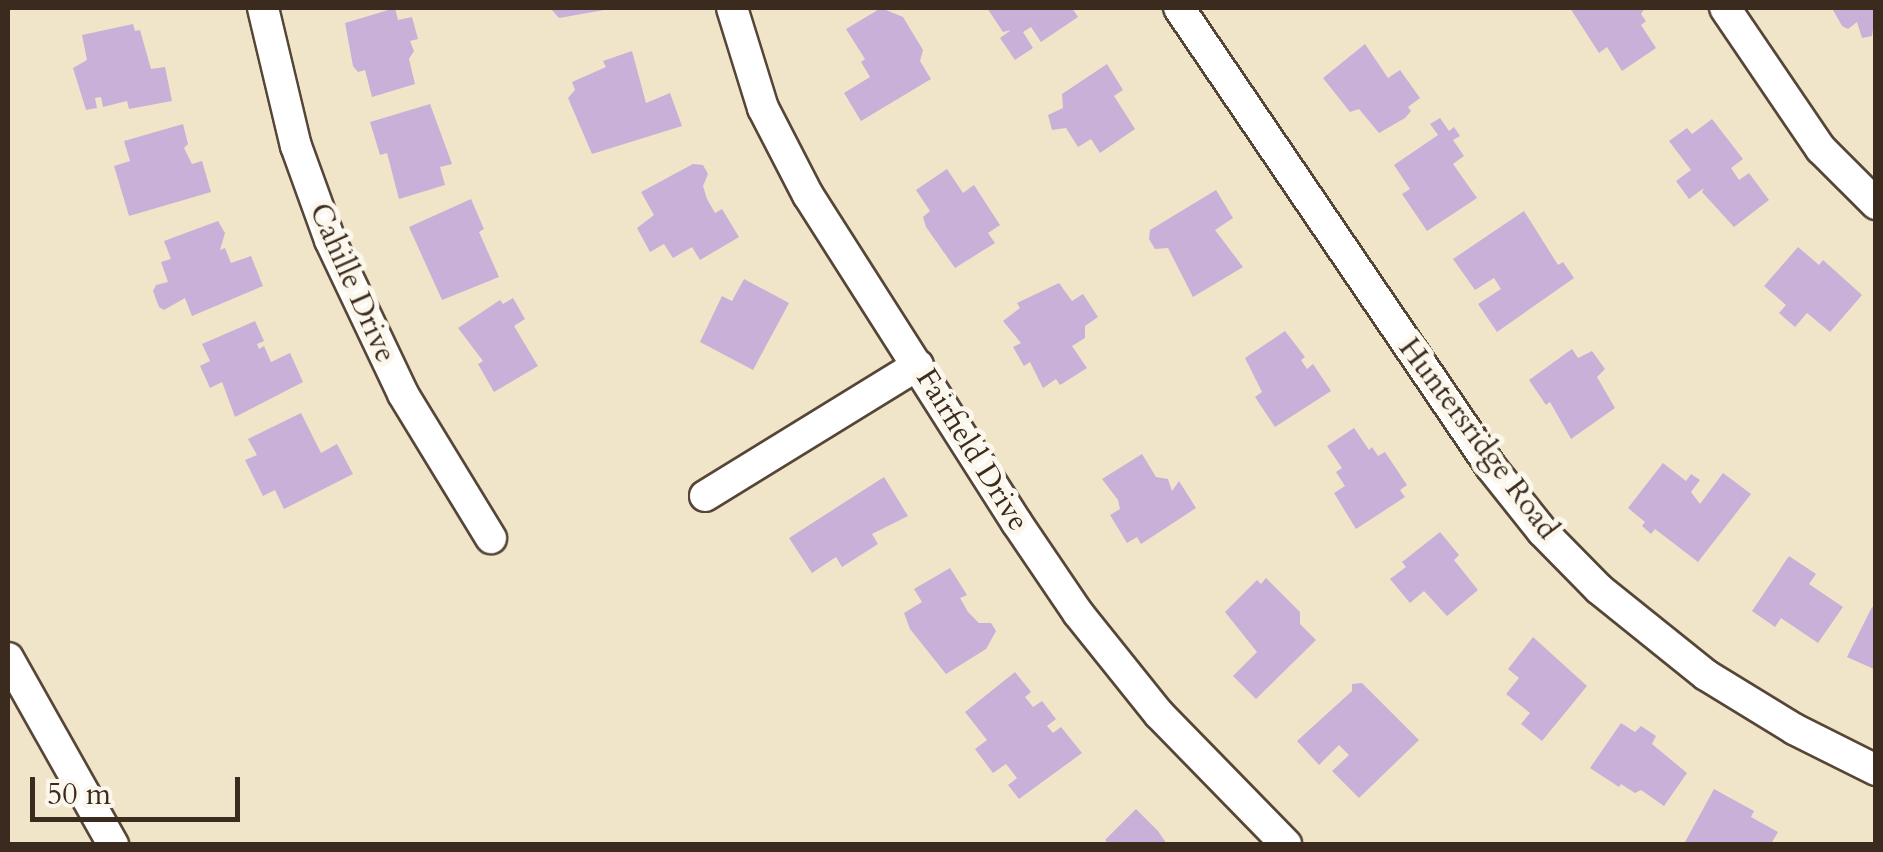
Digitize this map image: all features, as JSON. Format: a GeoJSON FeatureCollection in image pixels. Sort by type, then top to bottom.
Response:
{"type":"FeatureCollection","features":[{"type":"Feature","properties":{"kind":"street","name":"Cahille Drive"},"geometry":{"type":"LineString","coordinates":[[263,8],[296,146],[330,240],[403,394],[491,538]]}},
{"type":"Feature","properties":{"kind":"street","name":"Fairfield Drive"},"geometry":{"type":"LineString","coordinates":[[732,8],[748,67],[808,196],[1078,612],[1159,714],[1286,844]]}},
{"type":"Feature","properties":{"kind":"street","name":"Huntersridge Road"},"geometry":{"type":"LineString","coordinates":[[1179,8],[1491,466],[1542,530],[1598,589],[1692,664],[1794,729],[1876,770]]}},
{"type":"Feature","properties":{"kind":"street"},"geometry":{"type":"LineString","coordinates":[[1725,8],[1822,149],[1876,204]]}},
{"type":"Feature","properties":{"kind":"street"},"geometry":{"type":"LineString","coordinates":[[704,496],[918,365]]}},
{"type":"Feature","properties":{"kind":"street"},"geometry":{"type":"LineString","coordinates":[[8,658],[113,844]]}},
{"type":"Feature","properties":{"kind":"building"},"geometry":{"type":"Polygon","coordinates":[[[395,8],[398,20],[412,17],[418,39],[410,41],[414,51],[409,59],[415,84],[372,97],[365,70],[358,72],[353,66],[345,23],[395,8]]]}},
{"type":"Feature","properties":{"kind":"building"},"geometry":{"type":"Polygon","coordinates":[[[550,8],[610,8],[610,9],[559,18],[550,8]]]}},
{"type":"Feature","properties":{"kind":"building"},"geometry":{"type":"Polygon","coordinates":[[[881,8],[903,17],[923,50],[920,61],[931,79],[861,121],[844,93],[870,77],[861,62],[865,59],[846,29],[881,8]]]}},
{"type":"Feature","properties":{"kind":"building"},"geometry":{"type":"Polygon","coordinates":[[[987,8],[1072,8],[1078,17],[1041,42],[1031,27],[1023,32],[1033,48],[1015,60],[1000,38],[1011,30],[1003,32],[987,8]]]}},
{"type":"Feature","properties":{"kind":"building"},"geometry":{"type":"Polygon","coordinates":[[[1570,8],[1645,8],[1641,14],[1646,21],[1641,25],[1656,48],[1622,71],[1607,47],[1599,53],[1570,8]]]}},
{"type":"Feature","properties":{"kind":"building"},"geometry":{"type":"Polygon","coordinates":[[[1832,8],[1876,8],[1872,36],[1862,38],[1857,22],[1848,29],[1842,26],[1832,8]]]}},
{"type":"Feature","properties":{"kind":"building"},"geometry":{"type":"Polygon","coordinates":[[[133,24],[135,31],[140,30],[151,69],[165,67],[172,101],[129,109],[127,101],[103,107],[101,97],[95,98],[97,108],[86,110],[73,68],[87,60],[82,35],[133,24]]]}},
{"type":"Feature","properties":{"kind":"building"},"geometry":{"type":"Polygon","coordinates":[[[1365,44],[1388,78],[1400,70],[1420,98],[1408,107],[1411,111],[1405,118],[1379,133],[1359,109],[1350,112],[1323,78],[1365,44]]]}},
{"type":"Feature","properties":{"kind":"building"},"geometry":{"type":"Polygon","coordinates":[[[632,51],[646,103],[670,93],[682,126],[592,154],[568,98],[575,90],[572,82],[606,67],[603,61],[632,51]]]}},
{"type":"Feature","properties":{"kind":"building"},"geometry":{"type":"Polygon","coordinates":[[[1107,64],[1123,90],[1114,96],[1135,129],[1100,153],[1091,139],[1078,147],[1066,128],[1052,130],[1048,115],[1063,108],[1062,94],[1107,64]]]}},
{"type":"Feature","properties":{"kind":"building"},"geometry":{"type":"Polygon","coordinates":[[[430,104],[452,164],[440,167],[445,185],[399,199],[387,153],[380,155],[370,122],[430,104]]]}},
{"type":"Feature","properties":{"kind":"building"},"geometry":{"type":"Polygon","coordinates":[[[1440,118],[1449,131],[1454,127],[1460,136],[1453,140],[1464,156],[1453,164],[1477,198],[1427,231],[1402,194],[1410,189],[1394,165],[1438,135],[1430,124],[1440,118]]]}},
{"type":"Feature","properties":{"kind":"building"},"geometry":{"type":"Polygon","coordinates":[[[1712,119],[1743,159],[1731,168],[1739,180],[1749,173],[1769,200],[1734,227],[1702,192],[1704,188],[1689,199],[1676,181],[1691,170],[1669,141],[1687,128],[1692,134],[1712,119]]]}},
{"type":"Feature","properties":{"kind":"building"},"geometry":{"type":"Polygon","coordinates":[[[183,124],[188,144],[184,148],[192,164],[202,161],[211,192],[129,216],[114,166],[130,161],[124,141],[183,124]]]}},
{"type":"Feature","properties":{"kind":"building"},"geometry":{"type":"Polygon","coordinates":[[[693,164],[703,165],[708,174],[703,186],[707,199],[715,213],[722,209],[739,237],[700,260],[692,247],[673,258],[664,244],[650,252],[637,228],[654,215],[641,192],[693,164]]]}},
{"type":"Feature","properties":{"kind":"building"},"geometry":{"type":"Polygon","coordinates":[[[947,169],[963,193],[974,185],[1000,225],[988,233],[995,243],[955,268],[926,227],[923,217],[930,211],[916,190],[947,169]]]}},
{"type":"Feature","properties":{"kind":"building"},"geometry":{"type":"Polygon","coordinates":[[[1216,190],[1233,218],[1215,230],[1243,267],[1193,297],[1168,248],[1155,249],[1149,239],[1150,230],[1216,190]]]}},
{"type":"Feature","properties":{"kind":"building"},"geometry":{"type":"Polygon","coordinates":[[[471,199],[484,229],[479,232],[499,277],[442,300],[409,227],[471,199]]]}},
{"type":"Feature","properties":{"kind":"building"},"geometry":{"type":"Polygon","coordinates":[[[1524,211],[1558,265],[1563,262],[1574,278],[1497,332],[1478,304],[1501,289],[1494,278],[1475,290],[1453,259],[1524,211]]]}},
{"type":"Feature","properties":{"kind":"building"},"geometry":{"type":"Polygon","coordinates":[[[218,221],[225,233],[220,250],[225,248],[231,263],[251,256],[263,286],[192,316],[185,298],[164,310],[159,307],[153,291],[156,285],[168,282],[161,262],[171,259],[164,241],[218,221]]]}},
{"type":"Feature","properties":{"kind":"building"},"geometry":{"type":"Polygon","coordinates":[[[1798,247],[1819,265],[1823,260],[1862,295],[1830,332],[1807,313],[1795,327],[1779,313],[1786,305],[1764,286],[1798,247]]]}},
{"type":"Feature","properties":{"kind":"building"},"geometry":{"type":"Polygon","coordinates":[[[744,279],[789,303],[753,370],[700,342],[722,296],[732,301],[744,279]]]}},
{"type":"Feature","properties":{"kind":"building"},"geometry":{"type":"Polygon","coordinates":[[[1059,283],[1072,301],[1083,294],[1098,317],[1085,326],[1085,338],[1072,346],[1087,368],[1060,385],[1056,379],[1043,388],[1030,362],[1024,366],[1013,347],[1021,343],[1003,321],[1020,308],[1017,303],[1059,283]]]}},
{"type":"Feature","properties":{"kind":"building"},"geometry":{"type":"Polygon","coordinates":[[[513,298],[525,319],[514,326],[538,366],[494,392],[478,364],[483,361],[458,328],[500,300],[503,304],[513,298]]]}},
{"type":"Feature","properties":{"kind":"building"},"geometry":{"type":"Polygon","coordinates":[[[255,321],[264,341],[257,344],[259,349],[264,346],[271,362],[290,353],[303,382],[235,417],[222,382],[210,388],[200,366],[210,361],[202,344],[255,321]]]}},
{"type":"Feature","properties":{"kind":"building"},"geometry":{"type":"Polygon","coordinates":[[[1285,331],[1305,357],[1301,360],[1307,369],[1313,364],[1331,391],[1275,427],[1255,397],[1262,392],[1245,358],[1285,331]]]}},
{"type":"Feature","properties":{"kind":"building"},"geometry":{"type":"Polygon","coordinates":[[[1572,349],[1578,358],[1592,351],[1605,369],[1597,377],[1615,408],[1571,439],[1550,402],[1546,405],[1529,380],[1572,349]]]}},
{"type":"Feature","properties":{"kind":"building"},"geometry":{"type":"Polygon","coordinates":[[[301,413],[321,453],[337,444],[353,474],[284,509],[275,490],[263,496],[245,460],[257,455],[248,439],[301,413]]]}},
{"type":"Feature","properties":{"kind":"building"},"geometry":{"type":"Polygon","coordinates":[[[1354,428],[1369,450],[1372,447],[1378,456],[1385,452],[1407,485],[1400,490],[1405,497],[1356,529],[1334,493],[1345,486],[1336,472],[1342,468],[1327,446],[1354,428]]]}},
{"type":"Feature","properties":{"kind":"building"},"geometry":{"type":"Polygon","coordinates":[[[1142,454],[1156,477],[1168,479],[1172,491],[1179,481],[1196,508],[1141,544],[1137,537],[1127,543],[1110,515],[1120,509],[1118,500],[1102,479],[1142,454]]]}},
{"type":"Feature","properties":{"kind":"building"},"geometry":{"type":"Polygon","coordinates":[[[1663,463],[1686,481],[1691,474],[1700,480],[1691,492],[1700,504],[1723,473],[1751,494],[1698,562],[1655,529],[1651,534],[1642,526],[1645,522],[1628,508],[1663,463]]]}},
{"type":"Feature","properties":{"kind":"building"},"geometry":{"type":"Polygon","coordinates":[[[884,477],[908,516],[872,534],[878,544],[842,567],[836,557],[812,573],[789,538],[884,477]]]}},
{"type":"Feature","properties":{"kind":"building"},"geometry":{"type":"Polygon","coordinates":[[[1440,532],[1459,555],[1454,560],[1478,590],[1447,616],[1424,591],[1410,603],[1390,579],[1406,567],[1402,562],[1440,532]]]}},
{"type":"Feature","properties":{"kind":"building"},"geometry":{"type":"Polygon","coordinates":[[[1789,556],[1816,574],[1809,584],[1843,607],[1818,643],[1781,618],[1775,627],[1752,611],[1789,556]]]}},
{"type":"Feature","properties":{"kind":"building"},"geometry":{"type":"Polygon","coordinates":[[[950,568],[967,595],[960,598],[968,612],[979,623],[991,623],[996,631],[986,649],[946,674],[910,629],[904,613],[922,602],[914,589],[950,568]]]}},
{"type":"Feature","properties":{"kind":"building"},"geometry":{"type":"Polygon","coordinates":[[[1266,578],[1300,612],[1300,624],[1316,640],[1256,699],[1233,676],[1257,652],[1225,612],[1257,580],[1261,584],[1266,578]]]}},
{"type":"Feature","properties":{"kind":"building"},"geometry":{"type":"Polygon","coordinates":[[[1872,607],[1876,609],[1876,670],[1847,657],[1872,607]]]}},
{"type":"Feature","properties":{"kind":"building"},"geometry":{"type":"Polygon","coordinates":[[[1533,637],[1587,686],[1542,741],[1521,724],[1530,713],[1506,694],[1519,678],[1508,669],[1533,637]]]}},
{"type":"Feature","properties":{"kind":"building"},"geometry":{"type":"Polygon","coordinates":[[[1015,672],[1031,692],[1025,697],[1033,707],[1042,701],[1056,719],[1047,726],[1053,733],[1061,727],[1082,753],[1019,799],[1008,785],[1017,778],[1006,764],[993,773],[975,749],[987,740],[965,712],[1015,672]]]}},
{"type":"Feature","properties":{"kind":"building"},"geometry":{"type":"Polygon","coordinates":[[[1362,683],[1419,740],[1359,798],[1332,771],[1349,755],[1339,745],[1319,765],[1297,741],[1352,691],[1352,684],[1362,683]]]}},
{"type":"Feature","properties":{"kind":"building"},"geometry":{"type":"Polygon","coordinates":[[[1621,723],[1635,732],[1641,726],[1656,736],[1652,744],[1687,773],[1664,806],[1641,790],[1635,793],[1621,784],[1619,787],[1590,768],[1621,723]]]}},
{"type":"Feature","properties":{"kind":"building"},"geometry":{"type":"Polygon","coordinates":[[[1714,789],[1754,811],[1751,817],[1778,832],[1771,844],[1685,842],[1714,789]]]}},
{"type":"Feature","properties":{"kind":"building"},"geometry":{"type":"Polygon","coordinates":[[[1136,809],[1167,844],[1109,844],[1105,840],[1136,809]]]}}]}
